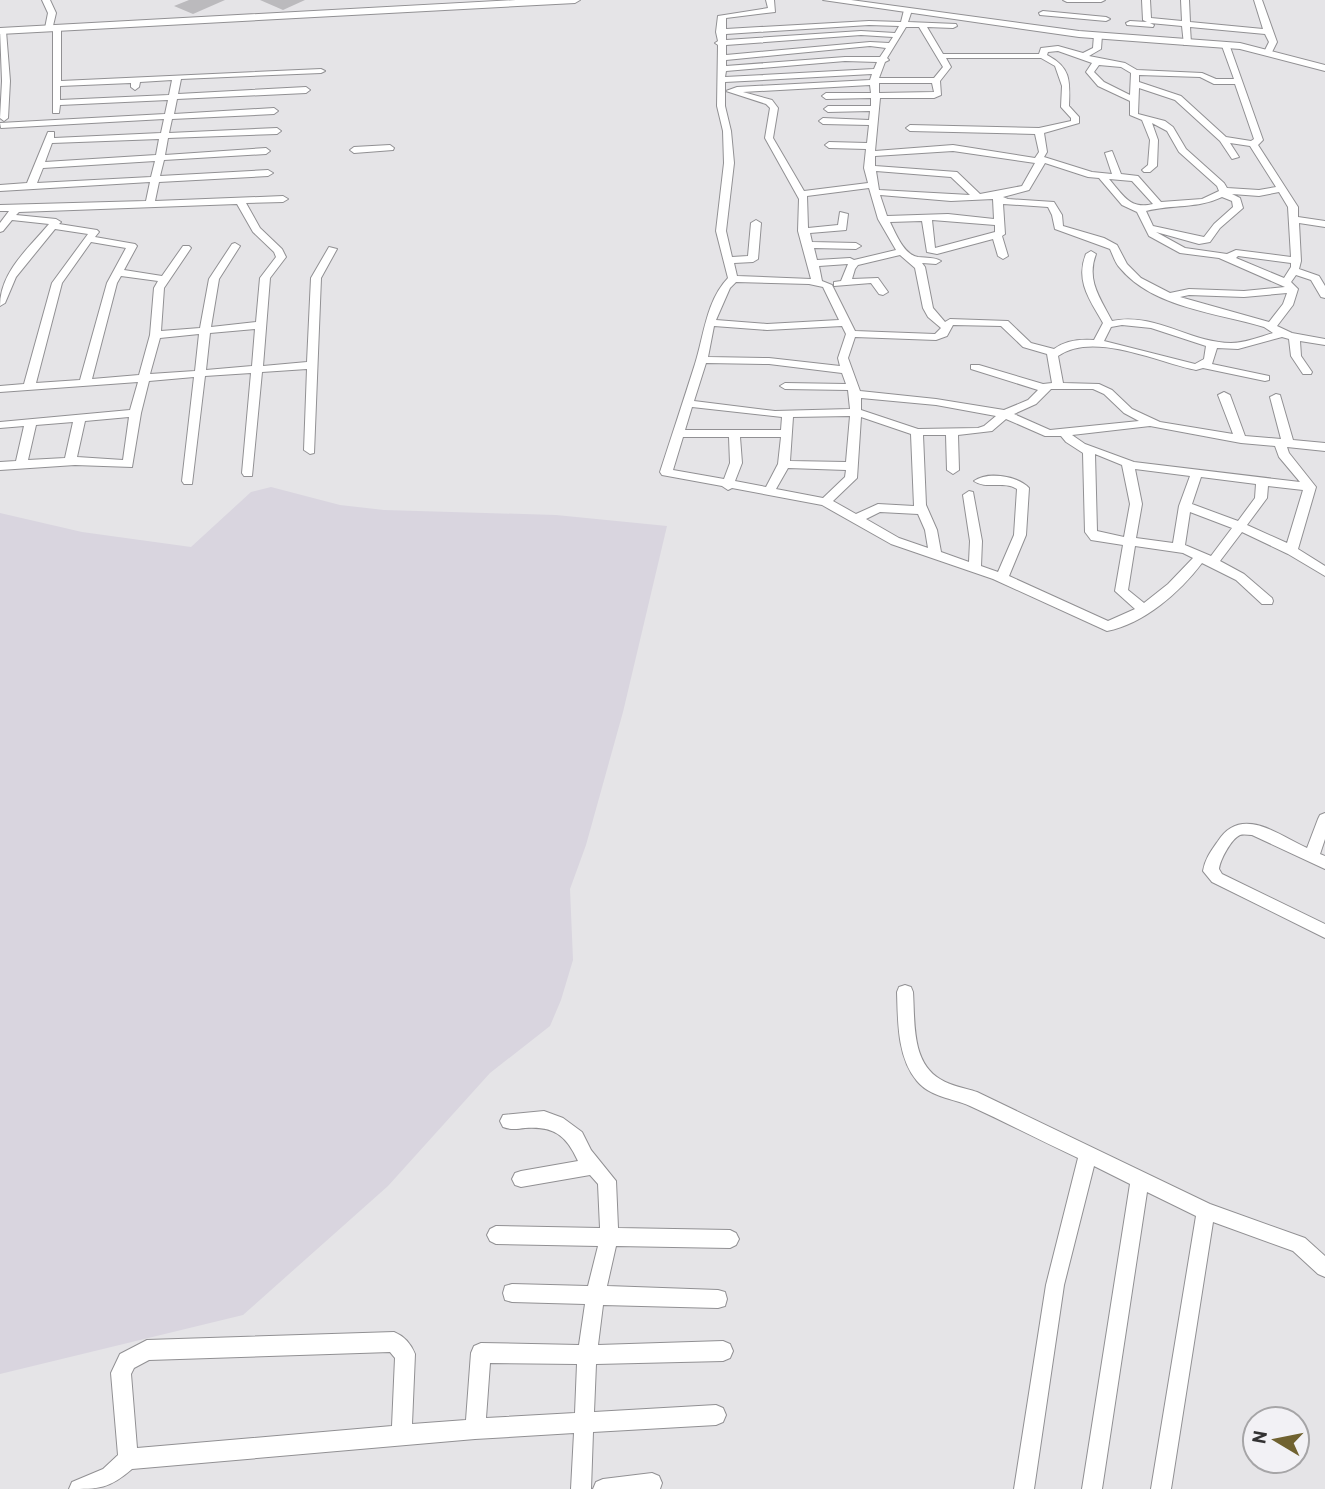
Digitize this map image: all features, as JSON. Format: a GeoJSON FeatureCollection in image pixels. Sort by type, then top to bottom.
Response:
{"type":"FeatureCollection","features":[{"type":"Feature","properties":{"kind":"street"},"geometry":{"type":"LineString","coordinates":[[31,186],[54,124],[57,103],[53,28],[46,0]]}},
{"type":"Feature","properties":{"kind":"street"},"geometry":{"type":"LineString","coordinates":[[274,111],[54,124],[1,122],[1,31],[356,6],[575,0]]}},
{"type":"Feature","properties":{"kind":"street"},"geometry":{"type":"LineString","coordinates":[[828,0],[907,16],[1226,46],[1268,52],[1325,68]]}},
{"type":"Feature","properties":{"kind":"street"},"geometry":{"type":"LineString","coordinates":[[1041,29],[1044,0]]}},
{"type":"Feature","properties":{"kind":"street"},"geometry":{"type":"LineString","coordinates":[[1067,0],[1101,0]]}},
{"type":"Feature","properties":{"kind":"street"},"geometry":{"type":"LineString","coordinates":[[1146,0],[1145,19],[1151,23]]}},
{"type":"Feature","properties":{"kind":"street"},"geometry":{"type":"LineString","coordinates":[[1185,0],[1187,43]]}},
{"type":"Feature","properties":{"kind":"street"},"geometry":{"type":"LineString","coordinates":[[1258,0],[1273,42],[1268,52]]}},
{"type":"Feature","properties":{"kind":"street"},"geometry":{"type":"LineString","coordinates":[[733,279],[731,260],[721,231],[729,163],[726,91],[721,80],[719,43],[722,16],[771,5],[788,23]]}},
{"type":"Feature","properties":{"kind":"street"},"geometry":{"type":"LineString","coordinates":[[1043,13],[1106,19]]}},
{"type":"Feature","properties":{"kind":"street"},"geometry":{"type":"LineString","coordinates":[[907,16],[876,77],[876,108],[869,168],[883,219],[902,252],[921,270],[923,297],[935,319],[946,327]]}},
{"type":"Feature","properties":{"kind":"street"},"geometry":{"type":"LineString","coordinates":[[720,32],[776,27],[788,23],[907,16],[921,24],[953,26]]}},
{"type":"Feature","properties":{"kind":"street"},"geometry":{"type":"LineString","coordinates":[[1130,23],[1186,24],[1268,32]]}},
{"type":"Feature","properties":{"kind":"street"},"geometry":{"type":"LineString","coordinates":[[1149,36],[1151,23]]}},
{"type":"Feature","properties":{"kind":"street"},"geometry":{"type":"LineString","coordinates":[[826,96],[938,93],[936,81],[947,67],[921,24]]}},
{"type":"Feature","properties":{"kind":"street"},"geometry":{"type":"LineString","coordinates":[[776,27],[807,85]]}},
{"type":"Feature","properties":{"kind":"street"},"geometry":{"type":"LineString","coordinates":[[719,43],[861,33],[897,35]]}},
{"type":"Feature","properties":{"kind":"street"},"geometry":{"type":"LineString","coordinates":[[1085,55],[1097,49],[1098,35]]}},
{"type":"Feature","properties":{"kind":"street"},"geometry":{"type":"LineString","coordinates":[[720,58],[788,51],[891,46]]}},
{"type":"Feature","properties":{"kind":"street"},"geometry":{"type":"LineString","coordinates":[[1223,139],[1253,144],[1259,140],[1226,46]]}},
{"type":"Feature","properties":{"kind":"street"},"geometry":{"type":"LineString","coordinates":[[1043,56],[1044,50],[1055,48],[1085,55],[1097,61],[1128,66],[1135,72],[1202,75],[1218,82],[1239,82]]}},
{"type":"Feature","properties":{"kind":"street"},"geometry":{"type":"LineString","coordinates":[[910,128],[1039,131],[1075,123],[1075,117],[1065,107],[1066,86],[1059,65],[1043,56],[941,56]]}},
{"type":"Feature","properties":{"kind":"street"},"geometry":{"type":"LineString","coordinates":[[722,69],[794,62],[885,60]]}},
{"type":"Feature","properties":{"kind":"street"},"geometry":{"type":"LineString","coordinates":[[1097,61],[1090,72],[1098,82],[1135,100]]}},
{"type":"Feature","properties":{"kind":"street"},"geometry":{"type":"LineString","coordinates":[[56,84],[321,71]]}},
{"type":"Feature","properties":{"kind":"street"},"geometry":{"type":"LineString","coordinates":[[1135,72],[1134,115],[1170,129],[1182,150],[1223,192],[1237,200],[1238,208],[1202,242]]}},
{"type":"Feature","properties":{"kind":"street"},"geometry":{"type":"LineString","coordinates":[[721,80],[801,74],[936,81]]}},
{"type":"Feature","properties":{"kind":"street"},"geometry":{"type":"LineString","coordinates":[[150,204],[176,97],[177,77]]}},
{"type":"Feature","properties":{"kind":"street"},"geometry":{"type":"LineString","coordinates":[[726,91],[876,77]]}},
{"type":"Feature","properties":{"kind":"street"},"geometry":{"type":"LineString","coordinates":[[134,99],[136,80]]}},
{"type":"Feature","properties":{"kind":"street"},"geometry":{"type":"LineString","coordinates":[[1136,84],[1178,98],[1223,139],[1235,157]]}},
{"type":"Feature","properties":{"kind":"street"},"geometry":{"type":"LineString","coordinates":[[57,103],[306,90]]}},
{"type":"Feature","properties":{"kind":"street"},"geometry":{"type":"LineString","coordinates":[[726,91],[769,102],[774,108],[769,138],[802,194],[800,218],[807,245],[822,283],[851,334],[844,358],[856,412],[851,478],[825,502]]}},
{"type":"Feature","properties":{"kind":"street"},"geometry":{"type":"LineString","coordinates":[[100,120],[106,100]]}},
{"type":"Feature","properties":{"kind":"street"},"geometry":{"type":"LineString","coordinates":[[828,109],[876,108]]}},
{"type":"Feature","properties":{"kind":"street"},"geometry":{"type":"LineString","coordinates":[[1146,118],[1154,140],[1152,166],[1147,170]]}},
{"type":"Feature","properties":{"kind":"street"},"geometry":{"type":"LineString","coordinates":[[823,121],[873,122]]}},
{"type":"Feature","properties":{"kind":"street"},"geometry":{"type":"LineString","coordinates":[[48,141],[277,131]]}},
{"type":"Feature","properties":{"kind":"street"},"geometry":{"type":"LineString","coordinates":[[802,194],[873,189],[944,200],[998,198],[1026,188],[1041,165],[1039,158],[1043,152],[1039,131]]}},
{"type":"Feature","properties":{"kind":"street"},"geometry":{"type":"LineString","coordinates":[[1253,144],[1291,199],[1296,220],[1295,266],[1288,305],[1271,326]]}},
{"type":"Feature","properties":{"kind":"street"},"geometry":{"type":"LineString","coordinates":[[830,146],[869,150],[953,148],[1002,158],[1039,158],[1102,176],[1135,178],[1159,205]]}},
{"type":"Feature","properties":{"kind":"street"},"geometry":{"type":"LineString","coordinates":[[354,150],[390,148]]}},
{"type":"Feature","properties":{"kind":"street"},"geometry":{"type":"LineString","coordinates":[[40,165],[267,151]]}},
{"type":"Feature","properties":{"kind":"street"},"geometry":{"type":"LineString","coordinates":[[1109,153],[1117,176]]}},
{"type":"Feature","properties":{"kind":"street"},"geometry":{"type":"LineString","coordinates":[[869,168],[950,173],[958,176],[978,198]]}},
{"type":"Feature","properties":{"kind":"street"},"geometry":{"type":"LineString","coordinates":[[0,188],[268,173]]}},
{"type":"Feature","properties":{"kind":"street"},"geometry":{"type":"LineString","coordinates":[[1102,176],[1125,203],[1141,209],[1204,202],[1223,192],[1259,194],[1283,189]]}},
{"type":"Feature","properties":{"kind":"street"},"geometry":{"type":"LineString","coordinates":[[998,198],[998,235],[1003,256]]}},
{"type":"Feature","properties":{"kind":"street"},"geometry":{"type":"LineString","coordinates":[[998,198],[1006,202],[1051,204],[1057,215],[1058,228],[1077,236],[1108,243],[1114,247],[1117,262],[1129,274],[1170,296],[1271,326],[1288,335],[1325,342]]}},
{"type":"Feature","properties":{"kind":"street"},"geometry":{"type":"LineString","coordinates":[[0,229],[13,213],[283,199]]}},
{"type":"Feature","properties":{"kind":"street"},"geometry":{"type":"LineString","coordinates":[[240,201],[256,230],[279,251],[281,257],[265,278],[248,473]]}},
{"type":"Feature","properties":{"kind":"street"},"geometry":{"type":"LineString","coordinates":[[0,208],[55,222],[11,276],[0,303]]}},
{"type":"Feature","properties":{"kind":"street"},"geometry":{"type":"LineString","coordinates":[[1141,209],[1152,234],[1183,251],[1236,253],[1295,266],[1315,278],[1325,295]]}},
{"type":"Feature","properties":{"kind":"street"},"geometry":{"type":"LineString","coordinates":[[803,231],[843,228],[843,214]]}},
{"type":"Feature","properties":{"kind":"street"},"geometry":{"type":"LineString","coordinates":[[883,219],[927,218],[1000,223]]}},
{"type":"Feature","properties":{"kind":"street"},"geometry":{"type":"LineString","coordinates":[[927,218],[930,250]]}},
{"type":"Feature","properties":{"kind":"street"},"geometry":{"type":"LineString","coordinates":[[1296,220],[1325,224]]}},
{"type":"Feature","properties":{"kind":"street"},"geometry":{"type":"LineString","coordinates":[[731,260],[753,259],[756,223]]}},
{"type":"Feature","properties":{"kind":"street"},"geometry":{"type":"LineString","coordinates":[[29,387],[57,283],[89,239],[92,230],[53,226]]}},
{"type":"Feature","properties":{"kind":"street"},"geometry":{"type":"LineString","coordinates":[[1149,228],[1202,242],[1290,286]]}},
{"type":"Feature","properties":{"kind":"street"},"geometry":{"type":"LineString","coordinates":[[846,282],[850,268],[855,263],[902,252],[958,247],[998,235]]}},
{"type":"Feature","properties":{"kind":"street"},"geometry":{"type":"LineString","coordinates":[[85,383],[117,272],[131,244],[89,239]]}},
{"type":"Feature","properties":{"kind":"street"},"geometry":{"type":"LineString","coordinates":[[807,245],[856,246]]}},
{"type":"Feature","properties":{"kind":"street"},"geometry":{"type":"LineString","coordinates":[[188,481],[205,330],[214,279],[235,246]]}},
{"type":"Feature","properties":{"kind":"street"},"geometry":{"type":"LineString","coordinates":[[0,466],[70,461],[128,464],[135,413],[155,335],[162,279],[186,248]]}},
{"type":"Feature","properties":{"kind":"street"},"geometry":{"type":"LineString","coordinates":[[310,450],[316,278],[331,249]]}},
{"type":"Feature","properties":{"kind":"street"},"geometry":{"type":"LineString","coordinates":[[1091,254],[1085,281],[1110,324]]}},
{"type":"Feature","properties":{"kind":"street"},"geometry":{"type":"LineString","coordinates":[[913,260],[936,261]]}},
{"type":"Feature","properties":{"kind":"street"},"geometry":{"type":"LineString","coordinates":[[815,263],[850,261]]}},
{"type":"Feature","properties":{"kind":"street"},"geometry":{"type":"LineString","coordinates":[[117,272],[162,279]]}},
{"type":"Feature","properties":{"kind":"street"},"geometry":{"type":"LineString","coordinates":[[883,292],[874,280],[822,283],[733,279],[725,287],[710,324],[702,360],[666,472],[825,502],[889,538],[1002,578],[1107,625],[1117,626],[1207,559],[1240,525],[1261,498],[1262,483]]}},
{"type":"Feature","properties":{"kind":"street"},"geometry":{"type":"LineString","coordinates":[[1170,296],[1189,292],[1236,294],[1290,286]]}},
{"type":"Feature","properties":{"kind":"street"},"geometry":{"type":"LineString","coordinates":[[851,334],[936,337],[943,334],[946,327],[955,321],[1004,323],[1027,345],[1054,352],[1069,345],[1116,345],[1188,365],[1204,365],[1265,378]]}},
{"type":"Feature","properties":{"kind":"street"},"geometry":{"type":"LineString","coordinates":[[710,324],[767,327],[844,323]]}},
{"type":"Feature","properties":{"kind":"street"},"geometry":{"type":"LineString","coordinates":[[1098,343],[1110,324]]}},
{"type":"Feature","properties":{"kind":"street"},"geometry":{"type":"LineString","coordinates":[[1110,324],[1158,325],[1212,344],[1232,347],[1288,335]]}},
{"type":"Feature","properties":{"kind":"street"},"geometry":{"type":"LineString","coordinates":[[155,335],[261,325]]}},
{"type":"Feature","properties":{"kind":"street"},"geometry":{"type":"LineString","coordinates":[[1288,335],[1296,356],[1307,373]]}},
{"type":"Feature","properties":{"kind":"street"},"geometry":{"type":"LineString","coordinates":[[1204,365],[1210,360],[1212,344]]}},
{"type":"Feature","properties":{"kind":"street"},"geometry":{"type":"LineString","coordinates":[[1054,352],[1058,384]]}},
{"type":"Feature","properties":{"kind":"street"},"geometry":{"type":"LineString","coordinates":[[702,360],[769,361],[847,370]]}},
{"type":"Feature","properties":{"kind":"street"},"geometry":{"type":"LineString","coordinates":[[0,390],[312,365]]}},
{"type":"Feature","properties":{"kind":"street"},"geometry":{"type":"LineString","coordinates":[[975,367],[1044,387],[1058,384],[1100,387],[1125,409],[1150,423]]}},
{"type":"Feature","properties":{"kind":"street"},"geometry":{"type":"LineString","coordinates":[[785,386],[853,391],[1005,414],[1049,434],[1150,423],[1241,439],[1325,447]]}},
{"type":"Feature","properties":{"kind":"street"},"geometry":{"type":"LineString","coordinates":[[688,403],[788,414],[856,412],[917,432],[952,432],[988,429],[1005,414],[1032,402],[1044,387]]}},
{"type":"Feature","properties":{"kind":"street"},"geometry":{"type":"LineString","coordinates":[[1224,395],[1241,439]]}},
{"type":"Feature","properties":{"kind":"street"},"geometry":{"type":"LineString","coordinates":[[1276,397],[1284,443],[1283,454],[1310,487]]}},
{"type":"Feature","properties":{"kind":"street"},"geometry":{"type":"LineString","coordinates":[[0,425],[135,413]]}},
{"type":"Feature","properties":{"kind":"street"},"geometry":{"type":"LineString","coordinates":[[769,492],[784,464],[788,414]]}},
{"type":"Feature","properties":{"kind":"street"},"geometry":{"type":"LineString","coordinates":[[70,461],[80,418]]}},
{"type":"Feature","properties":{"kind":"street"},"geometry":{"type":"LineString","coordinates":[[21,466],[31,422]]}},
{"type":"Feature","properties":{"kind":"street"},"geometry":{"type":"LineString","coordinates":[[917,432],[922,510],[931,530],[935,556]]}},
{"type":"Feature","properties":{"kind":"street"},"geometry":{"type":"LineString","coordinates":[[952,432],[953,470]]}},
{"type":"Feature","properties":{"kind":"street"},"geometry":{"type":"LineString","coordinates":[[1063,432],[1070,440],[1128,464],[1310,487]]}},
{"type":"Feature","properties":{"kind":"street"},"geometry":{"type":"LineString","coordinates":[[677,433],[787,433]]}},
{"type":"Feature","properties":{"kind":"street"},"geometry":{"type":"LineString","coordinates":[[729,486],[736,463],[734,434]]}},
{"type":"Feature","properties":{"kind":"street"},"geometry":{"type":"LineString","coordinates":[[1087,447],[1091,532],[1103,538],[1179,547],[1246,581],[1267,601]]}},
{"type":"Feature","properties":{"kind":"street"},"geometry":{"type":"LineString","coordinates":[[784,464],[850,466]]}},
{"type":"Feature","properties":{"kind":"street"},"geometry":{"type":"LineString","coordinates":[[1128,464],[1136,499],[1121,591],[1143,608]]}},
{"type":"Feature","properties":{"kind":"street"},"geometry":{"type":"LineString","coordinates":[[1179,547],[1185,506],[1197,473]]}},
{"type":"Feature","properties":{"kind":"street"},"geometry":{"type":"LineString","coordinates":[[980,481],[1013,481],[1023,488],[1020,535],[1002,578]]}},
{"type":"Feature","properties":{"kind":"street"},"geometry":{"type":"LineString","coordinates":[[1292,549],[1310,487]]}},
{"type":"Feature","properties":{"kind":"street"},"geometry":{"type":"LineString","coordinates":[[969,495],[969,519],[979,546],[974,569]]}},
{"type":"Feature","properties":{"kind":"street"},"geometry":{"type":"LineString","coordinates":[[1185,506],[1240,525],[1292,549],[1325,572]]}},
{"type":"Feature","properties":{"kind":"street"},"geometry":{"type":"LineString","coordinates":[[857,519],[878,508],[922,510]]}},
{"type":"Feature","properties":{"kind":"street"},"geometry":{"type":"LineString","coordinates":[[1325,819],[1318,860],[1254,830],[1241,828],[1231,833],[1212,862],[1211,871],[1217,878],[1325,931]]}},
{"type":"Feature","properties":{"kind":"street"},"geometry":{"type":"LineString","coordinates":[[905,992],[909,1043],[919,1071],[933,1084],[971,1098],[1206,1211],[1298,1244],[1325,1268]]}},
{"type":"Feature","properties":{"kind":"street"},"geometry":{"type":"LineString","coordinates":[[509,1121],[544,1119],[556,1124],[576,1138],[607,1181],[609,1238],[595,1297],[587,1355],[581,1489]]}},
{"type":"Feature","properties":{"kind":"street"},"geometry":{"type":"LineString","coordinates":[[1024,1489],[1055,1285],[1088,1155]]}},
{"type":"Feature","properties":{"kind":"street"},"geometry":{"type":"LineString","coordinates":[[521,1179],[595,1166]]}},
{"type":"Feature","properties":{"kind":"street"},"geometry":{"type":"LineString","coordinates":[[1092,1489],[1140,1179]]}},
{"type":"Feature","properties":{"kind":"street"},"geometry":{"type":"LineString","coordinates":[[1161,1489],[1206,1211]]}},
{"type":"Feature","properties":{"kind":"street"},"geometry":{"type":"LineString","coordinates":[[496,1235],[730,1239]]}},
{"type":"Feature","properties":{"kind":"street"},"geometry":{"type":"LineString","coordinates":[[512,1293],[718,1298]]}},
{"type":"Feature","properties":{"kind":"street"},"geometry":{"type":"LineString","coordinates":[[128,1459],[121,1373],[127,1362],[147,1350],[394,1342],[405,1354],[402,1434]]}},
{"type":"Feature","properties":{"kind":"street"},"geometry":{"type":"LineString","coordinates":[[475,1429],[481,1353],[587,1355],[723,1351]]}},
{"type":"Feature","properties":{"kind":"street"},"geometry":{"type":"LineString","coordinates":[[79,1489],[110,1476],[128,1459],[402,1434],[716,1415]]}},
{"type":"Feature","properties":{"kind":"street"},"geometry":{"type":"LineString","coordinates":[[603,1489],[652,1483]]}},
{"type":"Feature","properties":{"kind":"shaded area"},"geometry":{"type":"Polygon","coordinates":[[[271,487],[340,505],[384,510],[556,515],[667,526],[623,712],[586,845],[570,889],[573,960],[561,1000],[550,1026],[490,1073],[388,1186],[243,1315],[0,1374],[0,513],[82,532],[191,547],[251,492],[271,487]]]}},
{"type":"Feature","properties":{"kind":"building"},"geometry":{"type":"Polygon","coordinates":[[[189,0],[225,0],[193,14],[174,6],[189,0]]]}},
{"type":"Feature","properties":{"kind":"building"},"geometry":{"type":"Polygon","coordinates":[[[260,0],[305,0],[283,10],[260,0]]]}}]}
